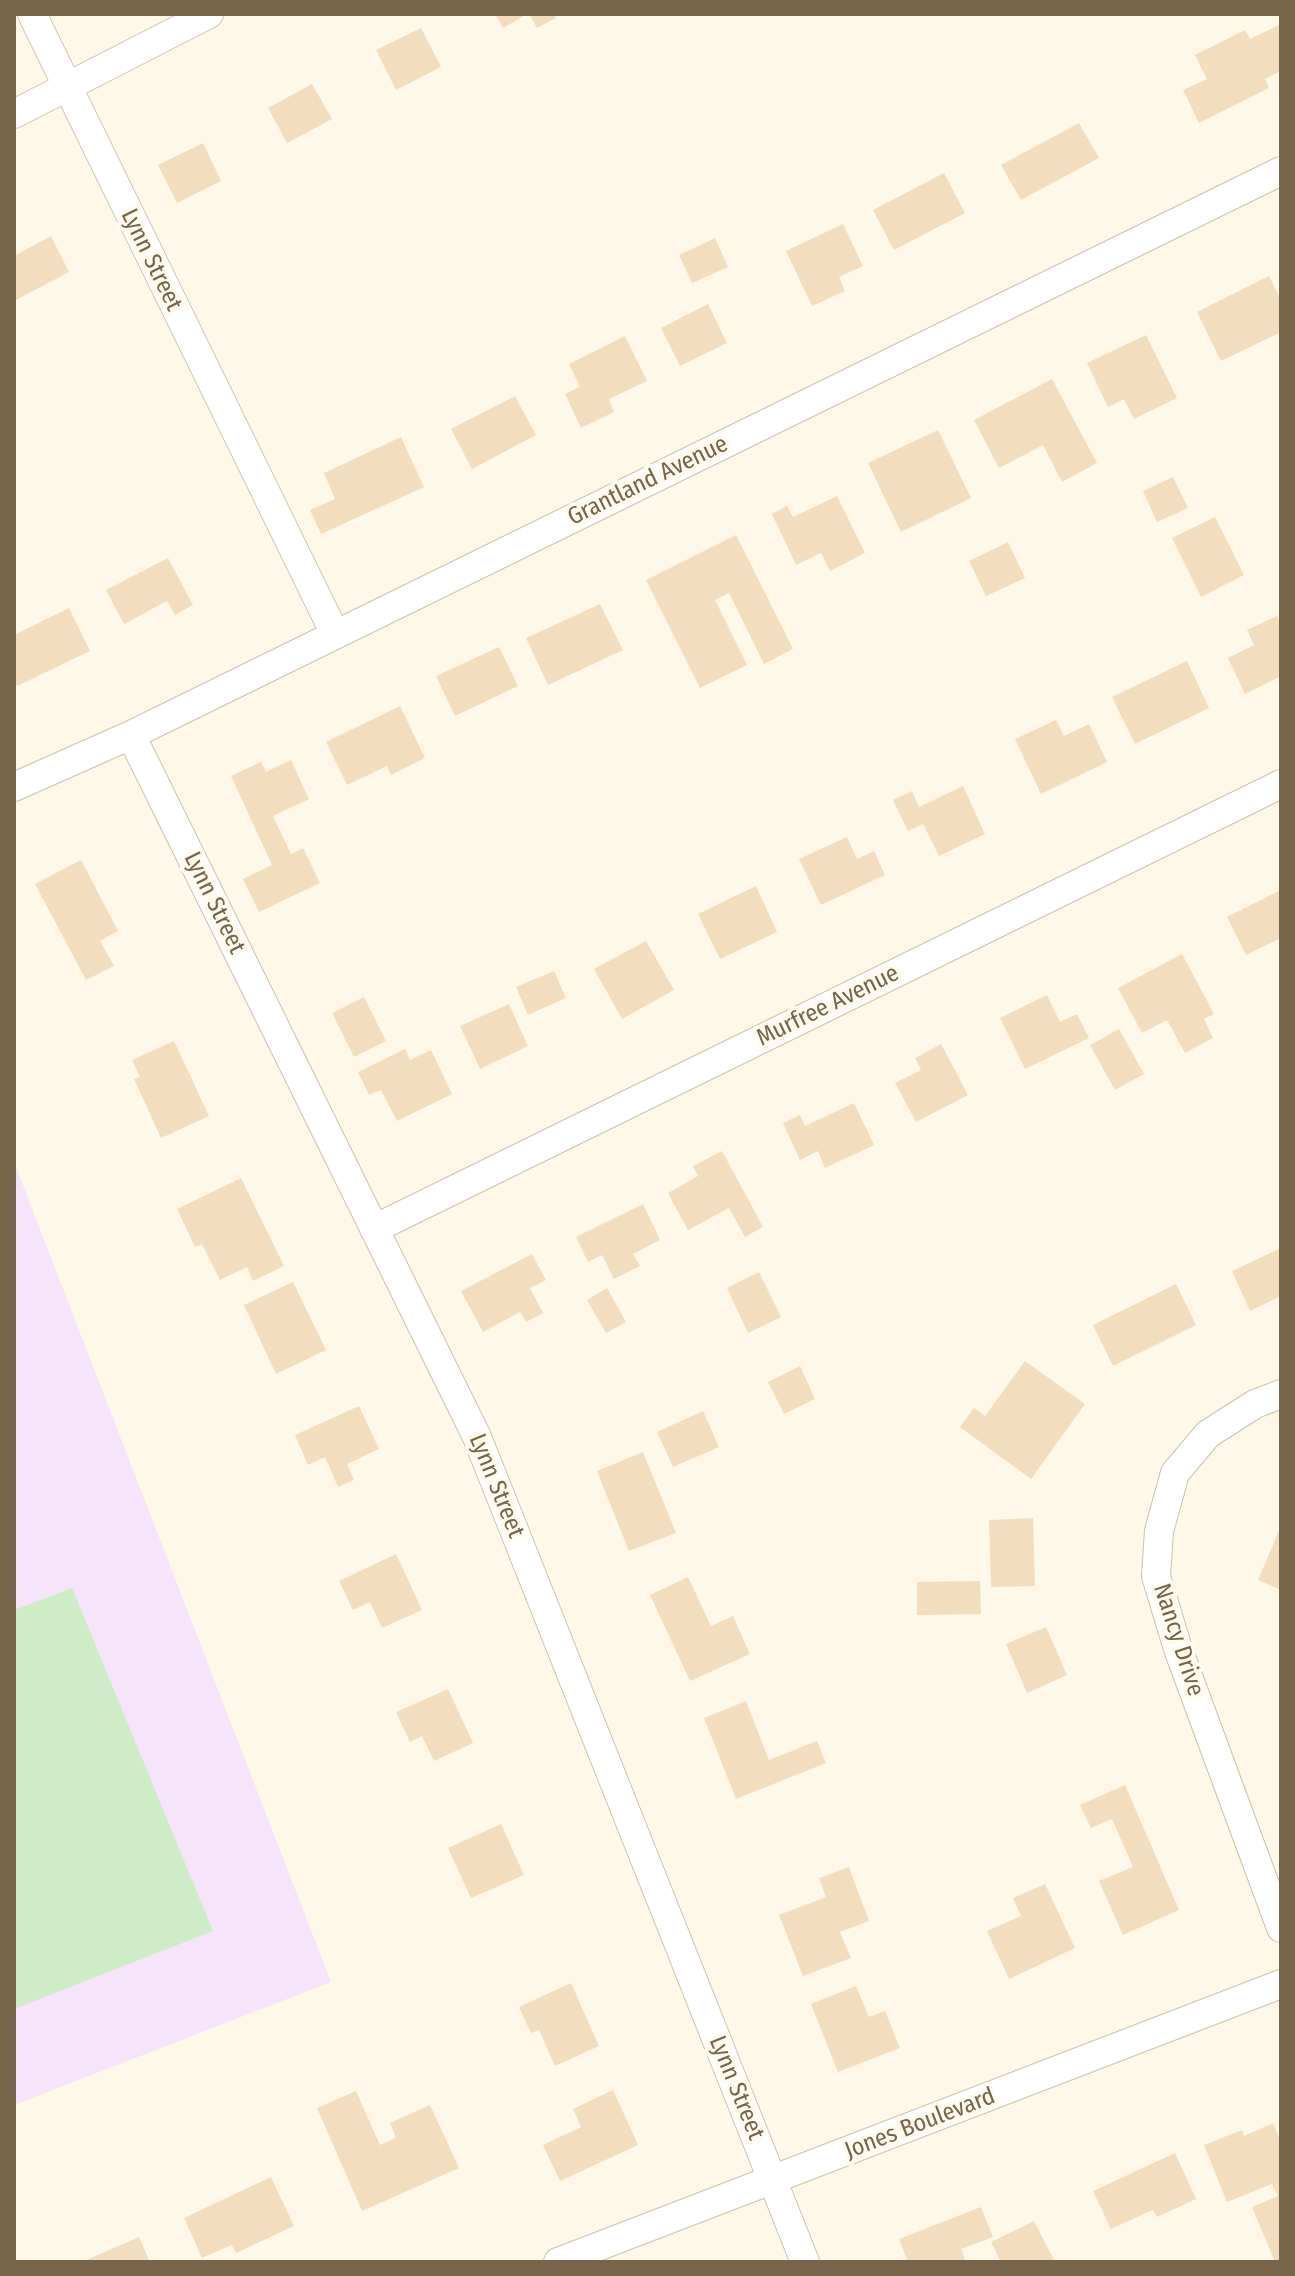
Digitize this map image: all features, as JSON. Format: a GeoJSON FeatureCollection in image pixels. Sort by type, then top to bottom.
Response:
{"type":"FeatureCollection","features":[{"type":"Feature","properties":{"kind":"street","name":"Lynn Street"},"geometry":{"type":"LineString","coordinates":[[32,14],[335,634]]}},
{"type":"Feature","properties":{"kind":"street"},"geometry":{"type":"LineString","coordinates":[[14,114],[209,14]]}},
{"type":"Feature","properties":{"kind":"street","name":"Grantland Avenue"},"geometry":{"type":"LineString","coordinates":[[14,787],[131,735],[1281,171]]}},
{"type":"Feature","properties":{"kind":"street","name":"Lynn Street"},"geometry":{"type":"LineString","coordinates":[[131,735],[477,1437],[805,2262]]}},
{"type":"Feature","properties":{"kind":"street","name":"Murfree Avenue"},"geometry":{"type":"LineString","coordinates":[[374,1229],[1281,784]]}},
{"type":"Feature","properties":{"kind":"street","name":"Nancy Drive"},"geometry":{"type":"LineString","coordinates":[[1281,1394],[1255,1404],[1208,1434],[1175,1473],[1159,1531],[1156,1576],[1178,1649],[1281,1928]]}},
{"type":"Feature","properties":{"kind":"street","name":"Jones Boulevard"},"geometry":{"type":"LineString","coordinates":[[558,2262],[1281,1984]]}},
{"type":"Feature","properties":{"kind":"shaded area"},"geometry":{"type":"Polygon","coordinates":[[[14,1162],[331,1982],[14,2105],[14,1162]]]}},
{"type":"Feature","properties":{"kind":"green space"},"geometry":{"type":"Polygon","coordinates":[[[72,1588],[213,1931],[14,2009],[14,1610],[72,1588]]]}},
{"type":"Feature","properties":{"kind":"building"},"geometry":{"type":"Polygon","coordinates":[[[495,14],[527,14],[503,28],[495,14]]]}},
{"type":"Feature","properties":{"kind":"building"},"geometry":{"type":"Polygon","coordinates":[[[529,14],[554,14],[556,18],[537,28],[529,14]]]}},
{"type":"Feature","properties":{"kind":"building"},"geometry":{"type":"Polygon","coordinates":[[[1281,24],[1281,71],[1265,79],[1269,88],[1199,123],[1183,90],[1207,79],[1195,55],[1245,30],[1250,39],[1281,24]]]}},
{"type":"Feature","properties":{"kind":"building"},"geometry":{"type":"Polygon","coordinates":[[[421,28],[441,67],[396,90],[376,50],[421,28]]]}},
{"type":"Feature","properties":{"kind":"building"},"geometry":{"type":"Polygon","coordinates":[[[312,84],[332,119],[287,143],[268,108],[312,84]]]}},
{"type":"Feature","properties":{"kind":"building"},"geometry":{"type":"Polygon","coordinates":[[[1079,123],[1099,158],[1021,200],[1001,165],[1079,123]]]}},
{"type":"Feature","properties":{"kind":"building"},"geometry":{"type":"Polygon","coordinates":[[[203,143],[221,181],[177,203],[158,165],[203,143]]]}},
{"type":"Feature","properties":{"kind":"building"},"geometry":{"type":"Polygon","coordinates":[[[944,173],[965,213],[894,250],[873,210],[944,173]]]}},
{"type":"Feature","properties":{"kind":"building"},"geometry":{"type":"Polygon","coordinates":[[[843,224],[863,266],[839,277],[845,291],[812,306],[786,251],[843,224]]]}},
{"type":"Feature","properties":{"kind":"building"},"geometry":{"type":"Polygon","coordinates":[[[51,236],[69,272],[14,301],[14,256],[51,236]]]}},
{"type":"Feature","properties":{"kind":"building"},"geometry":{"type":"Polygon","coordinates":[[[715,238],[728,267],[692,283],[679,255],[715,238]]]}},
{"type":"Feature","properties":{"kind":"building"},"geometry":{"type":"Polygon","coordinates":[[[1269,276],[1281,300],[1281,332],[1221,361],[1197,312],[1269,276]]]}},
{"type":"Feature","properties":{"kind":"building"},"geometry":{"type":"Polygon","coordinates":[[[708,304],[727,343],[680,366],[661,328],[708,304]]]}},
{"type":"Feature","properties":{"kind":"building"},"geometry":{"type":"Polygon","coordinates":[[[1146,335],[1177,398],[1134,419],[1124,399],[1108,407],[1087,363],[1146,335]]]}},
{"type":"Feature","properties":{"kind":"building"},"geometry":{"type":"Polygon","coordinates":[[[625,336],[647,381],[609,399],[614,412],[581,428],[565,394],[580,387],[569,364],[625,336]]]}},
{"type":"Feature","properties":{"kind":"building"},"geometry":{"type":"Polygon","coordinates":[[[1052,379],[1097,463],[1062,482],[1043,445],[999,468],[974,420],[1052,379]]]}},
{"type":"Feature","properties":{"kind":"building"},"geometry":{"type":"Polygon","coordinates":[[[515,396],[536,435],[472,469],[451,429],[515,396]]]}},
{"type":"Feature","properties":{"kind":"building"},"geometry":{"type":"Polygon","coordinates":[[[938,430],[971,498],[901,532],[868,463],[938,430]]]}},
{"type":"Feature","properties":{"kind":"building"},"geometry":{"type":"Polygon","coordinates":[[[401,437],[424,487],[321,534],[310,510],[335,499],[324,473],[401,437]]]}},
{"type":"Feature","properties":{"kind":"building"},"geometry":{"type":"Polygon","coordinates":[[[1173,477],[1188,508],[1157,522],[1143,491],[1173,477]]]}},
{"type":"Feature","properties":{"kind":"building"},"geometry":{"type":"Polygon","coordinates":[[[837,496],[865,553],[830,571],[821,553],[796,565],[772,514],[787,506],[793,517],[837,496]]]}},
{"type":"Feature","properties":{"kind":"building"},"geometry":{"type":"Polygon","coordinates":[[[1215,517],[1244,575],[1201,597],[1172,538],[1215,517]]]}},
{"type":"Feature","properties":{"kind":"building"},"geometry":{"type":"Polygon","coordinates":[[[736,535],[793,649],[764,664],[729,593],[715,600],[747,665],[700,688],[646,580],[736,535]]]}},
{"type":"Feature","properties":{"kind":"building"},"geometry":{"type":"Polygon","coordinates":[[[1008,542],[1025,578],[986,596],[969,561],[1008,542]]]}},
{"type":"Feature","properties":{"kind":"building"},"geometry":{"type":"Polygon","coordinates":[[[168,558],[193,605],[175,615],[167,601],[124,624],[106,590],[168,558]]]}},
{"type":"Feature","properties":{"kind":"building"},"geometry":{"type":"Polygon","coordinates":[[[600,604],[623,650],[548,685],[526,638],[600,604]]]}},
{"type":"Feature","properties":{"kind":"building"},"geometry":{"type":"Polygon","coordinates":[[[69,608],[90,651],[17,686],[14,680],[14,635],[69,608]]]}},
{"type":"Feature","properties":{"kind":"building"},"geometry":{"type":"Polygon","coordinates":[[[1277,616],[1281,623],[1281,676],[1245,694],[1228,658],[1254,645],[1247,630],[1277,616]]]}},
{"type":"Feature","properties":{"kind":"building"},"geometry":{"type":"Polygon","coordinates":[[[499,647],[518,686],[455,716],[436,676],[499,647]]]}},
{"type":"Feature","properties":{"kind":"building"},"geometry":{"type":"Polygon","coordinates":[[[1187,661],[1209,708],[1135,744],[1112,697],[1187,661]]]}},
{"type":"Feature","properties":{"kind":"building"},"geometry":{"type":"Polygon","coordinates":[[[400,706],[425,758],[391,775],[387,766],[347,785],[326,742],[400,706]]]}},
{"type":"Feature","properties":{"kind":"building"},"geometry":{"type":"Polygon","coordinates":[[[1056,720],[1064,736],[1089,724],[1107,762],[1041,794],[1015,739],[1056,720]]]}},
{"type":"Feature","properties":{"kind":"building"},"geometry":{"type":"Polygon","coordinates":[[[291,760],[309,799],[273,816],[291,854],[303,848],[320,883],[259,912],[243,879],[272,865],[231,776],[261,762],[266,772],[291,760]]]}},
{"type":"Feature","properties":{"kind":"building"},"geometry":{"type":"Polygon","coordinates":[[[963,786],[985,834],[939,856],[923,824],[908,831],[893,800],[912,791],[919,807],[963,786]]]}},
{"type":"Feature","properties":{"kind":"building"},"geometry":{"type":"Polygon","coordinates":[[[847,837],[857,859],[874,851],[885,875],[821,905],[799,859],[847,837]]]}},
{"type":"Feature","properties":{"kind":"building"},"geometry":{"type":"Polygon","coordinates":[[[81,860],[118,931],[100,941],[114,966],[86,980],[35,884],[81,860]]]}},
{"type":"Feature","properties":{"kind":"building"},"geometry":{"type":"Polygon","coordinates":[[[756,886],[777,932],[720,959],[698,914],[756,886]]]}},
{"type":"Feature","properties":{"kind":"building"},"geometry":{"type":"Polygon","coordinates":[[[1281,890],[1281,938],[1246,955],[1227,917],[1281,890]]]}},
{"type":"Feature","properties":{"kind":"building"},"geometry":{"type":"Polygon","coordinates":[[[646,941],[674,990],[622,1019],[594,969],[646,941]]]}},
{"type":"Feature","properties":{"kind":"building"},"geometry":{"type":"Polygon","coordinates":[[[1182,954],[1214,1014],[1204,1019],[1213,1038],[1185,1053],[1167,1020],[1142,1033],[1118,988],[1182,954]]]}},
{"type":"Feature","properties":{"kind":"building"},"geometry":{"type":"Polygon","coordinates":[[[554,971],[566,998],[528,1015],[516,987],[554,971]]]}},
{"type":"Feature","properties":{"kind":"building"},"geometry":{"type":"Polygon","coordinates":[[[1047,995],[1060,1022],[1077,1014],[1089,1038],[1025,1069],[1000,1018],[1047,995]]]}},
{"type":"Feature","properties":{"kind":"building"},"geometry":{"type":"Polygon","coordinates":[[[364,997],[386,1041],[354,1057],[332,1013],[364,997]]]}},
{"type":"Feature","properties":{"kind":"building"},"geometry":{"type":"Polygon","coordinates":[[[509,1004],[528,1046],[480,1069],[460,1026],[509,1004]]]}},
{"type":"Feature","properties":{"kind":"building"},"geometry":{"type":"Polygon","coordinates":[[[1119,1029],[1144,1074],[1115,1090],[1090,1045],[1119,1029]]]}},
{"type":"Feature","properties":{"kind":"building"},"geometry":{"type":"Polygon","coordinates":[[[174,1041],[209,1116],[161,1138],[134,1079],[140,1077],[132,1060],[174,1041]]]}},
{"type":"Feature","properties":{"kind":"building"},"geometry":{"type":"Polygon","coordinates":[[[941,1044],[968,1095],[916,1122],[895,1083],[921,1070],[915,1058],[941,1044]]]}},
{"type":"Feature","properties":{"kind":"building"},"geometry":{"type":"Polygon","coordinates":[[[405,1049],[410,1060],[431,1050],[452,1094],[397,1121],[381,1090],[369,1095],[358,1072],[405,1049]]]}},
{"type":"Feature","properties":{"kind":"building"},"geometry":{"type":"Polygon","coordinates":[[[854,1103],[874,1145],[825,1168],[818,1151],[800,1160],[783,1123],[800,1115],[805,1126],[854,1103]]]}},
{"type":"Feature","properties":{"kind":"building"},"geometry":{"type":"Polygon","coordinates":[[[722,1151],[763,1227],[745,1237],[729,1208],[688,1230],[668,1193],[698,1176],[693,1166],[722,1151]]]}},
{"type":"Feature","properties":{"kind":"building"},"geometry":{"type":"Polygon","coordinates":[[[241,1178],[284,1266],[253,1281],[247,1267],[220,1280],[202,1244],[195,1247],[177,1209],[241,1178]]]}},
{"type":"Feature","properties":{"kind":"building"},"geometry":{"type":"Polygon","coordinates":[[[643,1204],[660,1240],[633,1254],[640,1266],[614,1279],[602,1255],[588,1262],[576,1237],[643,1204]]]}},
{"type":"Feature","properties":{"kind":"building"},"geometry":{"type":"Polygon","coordinates":[[[1281,1248],[1281,1296],[1250,1311],[1232,1271],[1281,1248]]]}},
{"type":"Feature","properties":{"kind":"building"},"geometry":{"type":"Polygon","coordinates":[[[532,1254],[546,1280],[530,1288],[543,1313],[526,1322],[520,1312],[483,1332],[461,1291],[532,1254]]]}},
{"type":"Feature","properties":{"kind":"building"},"geometry":{"type":"Polygon","coordinates":[[[759,1272],[781,1317],[748,1333],[727,1288],[759,1272]]]}},
{"type":"Feature","properties":{"kind":"building"},"geometry":{"type":"Polygon","coordinates":[[[293,1282],[326,1350],[276,1374],[244,1305],[293,1282]]]}},
{"type":"Feature","properties":{"kind":"building"},"geometry":{"type":"Polygon","coordinates":[[[1176,1284],[1196,1325],[1113,1366],[1093,1325],[1176,1284]]]}},
{"type":"Feature","properties":{"kind":"building"},"geometry":{"type":"Polygon","coordinates":[[[607,1288],[626,1322],[606,1333],[587,1300],[607,1288]]]}},
{"type":"Feature","properties":{"kind":"building"},"geometry":{"type":"Polygon","coordinates":[[[1025,1361],[1085,1404],[1031,1479],[960,1427],[974,1408],[985,1416],[1025,1361]]]}},
{"type":"Feature","properties":{"kind":"building"},"geometry":{"type":"Polygon","coordinates":[[[800,1366],[815,1399],[784,1414],[768,1382],[800,1366]]]}},
{"type":"Feature","properties":{"kind":"building"},"geometry":{"type":"Polygon","coordinates":[[[359,1406],[379,1449],[347,1464],[354,1480],[338,1487],[325,1457],[308,1465],[295,1435],[359,1406]]]}},
{"type":"Feature","properties":{"kind":"building"},"geometry":{"type":"Polygon","coordinates":[[[703,1411],[719,1447],[673,1467],[657,1432],[703,1411]]]}},
{"type":"Feature","properties":{"kind":"building"},"geometry":{"type":"Polygon","coordinates":[[[643,1452],[676,1533],[629,1551],[597,1471],[643,1452]]]}},
{"type":"Feature","properties":{"kind":"building"},"geometry":{"type":"Polygon","coordinates":[[[1033,1518],[1035,1586],[991,1587],[989,1520],[1033,1518]]]}},
{"type":"Feature","properties":{"kind":"building"},"geometry":{"type":"Polygon","coordinates":[[[1281,1526],[1281,1590],[1258,1580],[1281,1526]]]}},
{"type":"Feature","properties":{"kind":"building"},"geometry":{"type":"Polygon","coordinates":[[[396,1554],[422,1610],[382,1628],[370,1602],[353,1610],[339,1581],[396,1554]]]}},
{"type":"Feature","properties":{"kind":"building"},"geometry":{"type":"Polygon","coordinates":[[[688,1577],[711,1626],[733,1616],[750,1654],[690,1681],[650,1595],[688,1577]]]}},
{"type":"Feature","properties":{"kind":"building"},"geometry":{"type":"Polygon","coordinates":[[[980,1581],[981,1614],[917,1615],[917,1582],[980,1581]]]}},
{"type":"Feature","properties":{"kind":"building"},"geometry":{"type":"Polygon","coordinates":[[[1046,1627],[1067,1675],[1027,1693],[1006,1644],[1046,1627]]]}},
{"type":"Feature","properties":{"kind":"building"},"geometry":{"type":"Polygon","coordinates":[[[448,1689],[473,1743],[434,1761],[422,1736],[410,1742],[396,1712],[448,1689]]]}},
{"type":"Feature","properties":{"kind":"building"},"geometry":{"type":"Polygon","coordinates":[[[746,1701],[769,1760],[817,1741],[826,1763],[736,1799],[704,1718],[746,1701]]]}},
{"type":"Feature","properties":{"kind":"building"},"geometry":{"type":"Polygon","coordinates":[[[1125,1785],[1179,1910],[1123,1935],[1099,1881],[1133,1867],[1112,1819],[1091,1828],[1080,1805],[1125,1785]]]}},
{"type":"Feature","properties":{"kind":"building"},"geometry":{"type":"Polygon","coordinates":[[[501,1824],[524,1875],[471,1898],[448,1848],[501,1824]]]}},
{"type":"Feature","properties":{"kind":"building"},"geometry":{"type":"Polygon","coordinates":[[[849,1867],[869,1921],[840,1932],[851,1958],[803,1976],[779,1915],[826,1897],[819,1878],[849,1867]]]}},
{"type":"Feature","properties":{"kind":"building"},"geometry":{"type":"Polygon","coordinates":[[[1045,1884],[1075,1948],[1009,1979],[987,1931],[1021,1916],[1013,1898],[1045,1884]]]}},
{"type":"Feature","properties":{"kind":"building"},"geometry":{"type":"Polygon","coordinates":[[[571,1983],[599,2046],[555,2066],[539,2030],[531,2033],[519,2007],[571,1983]]]}},
{"type":"Feature","properties":{"kind":"building"},"geometry":{"type":"Polygon","coordinates":[[[856,1986],[869,2017],[885,2011],[900,2048],[838,2072],[811,2004],[856,1986]]]}},
{"type":"Feature","properties":{"kind":"building"},"geometry":{"type":"Polygon","coordinates":[[[613,2090],[638,2145],[560,2181],[543,2145],[581,2127],[573,2109],[613,2090]]]}},
{"type":"Feature","properties":{"kind":"building"},"geometry":{"type":"Polygon","coordinates":[[[356,2091],[380,2145],[396,2138],[390,2123],[430,2105],[459,2168],[362,2211],[317,2108],[356,2091]]]}},
{"type":"Feature","properties":{"kind":"building"},"geometry":{"type":"Polygon","coordinates":[[[1273,2123],[1281,2143],[1281,2262],[1275,2262],[1252,2207],[1278,2196],[1272,2184],[1227,2202],[1204,2145],[1242,2130],[1244,2136],[1273,2123]]]}},
{"type":"Feature","properties":{"kind":"building"},"geometry":{"type":"Polygon","coordinates":[[[1175,2153],[1196,2199],[1157,2217],[1153,2210],[1111,2229],[1093,2191],[1175,2153]]]}},
{"type":"Feature","properties":{"kind":"building"},"geometry":{"type":"Polygon","coordinates":[[[271,2177],[294,2226],[236,2253],[232,2245],[202,2258],[184,2218],[271,2177]]]}},
{"type":"Feature","properties":{"kind":"building"},"geometry":{"type":"Polygon","coordinates":[[[981,2207],[993,2237],[961,2249],[966,2262],[908,2262],[899,2239],[981,2207]]]}},
{"type":"Feature","properties":{"kind":"building"},"geometry":{"type":"Polygon","coordinates":[[[1034,2221],[1055,2262],[1001,2262],[991,2242],[1034,2221]]]}},
{"type":"Feature","properties":{"kind":"building"},"geometry":{"type":"Polygon","coordinates":[[[139,2237],[150,2262],[82,2262],[139,2237]]]}}]}
